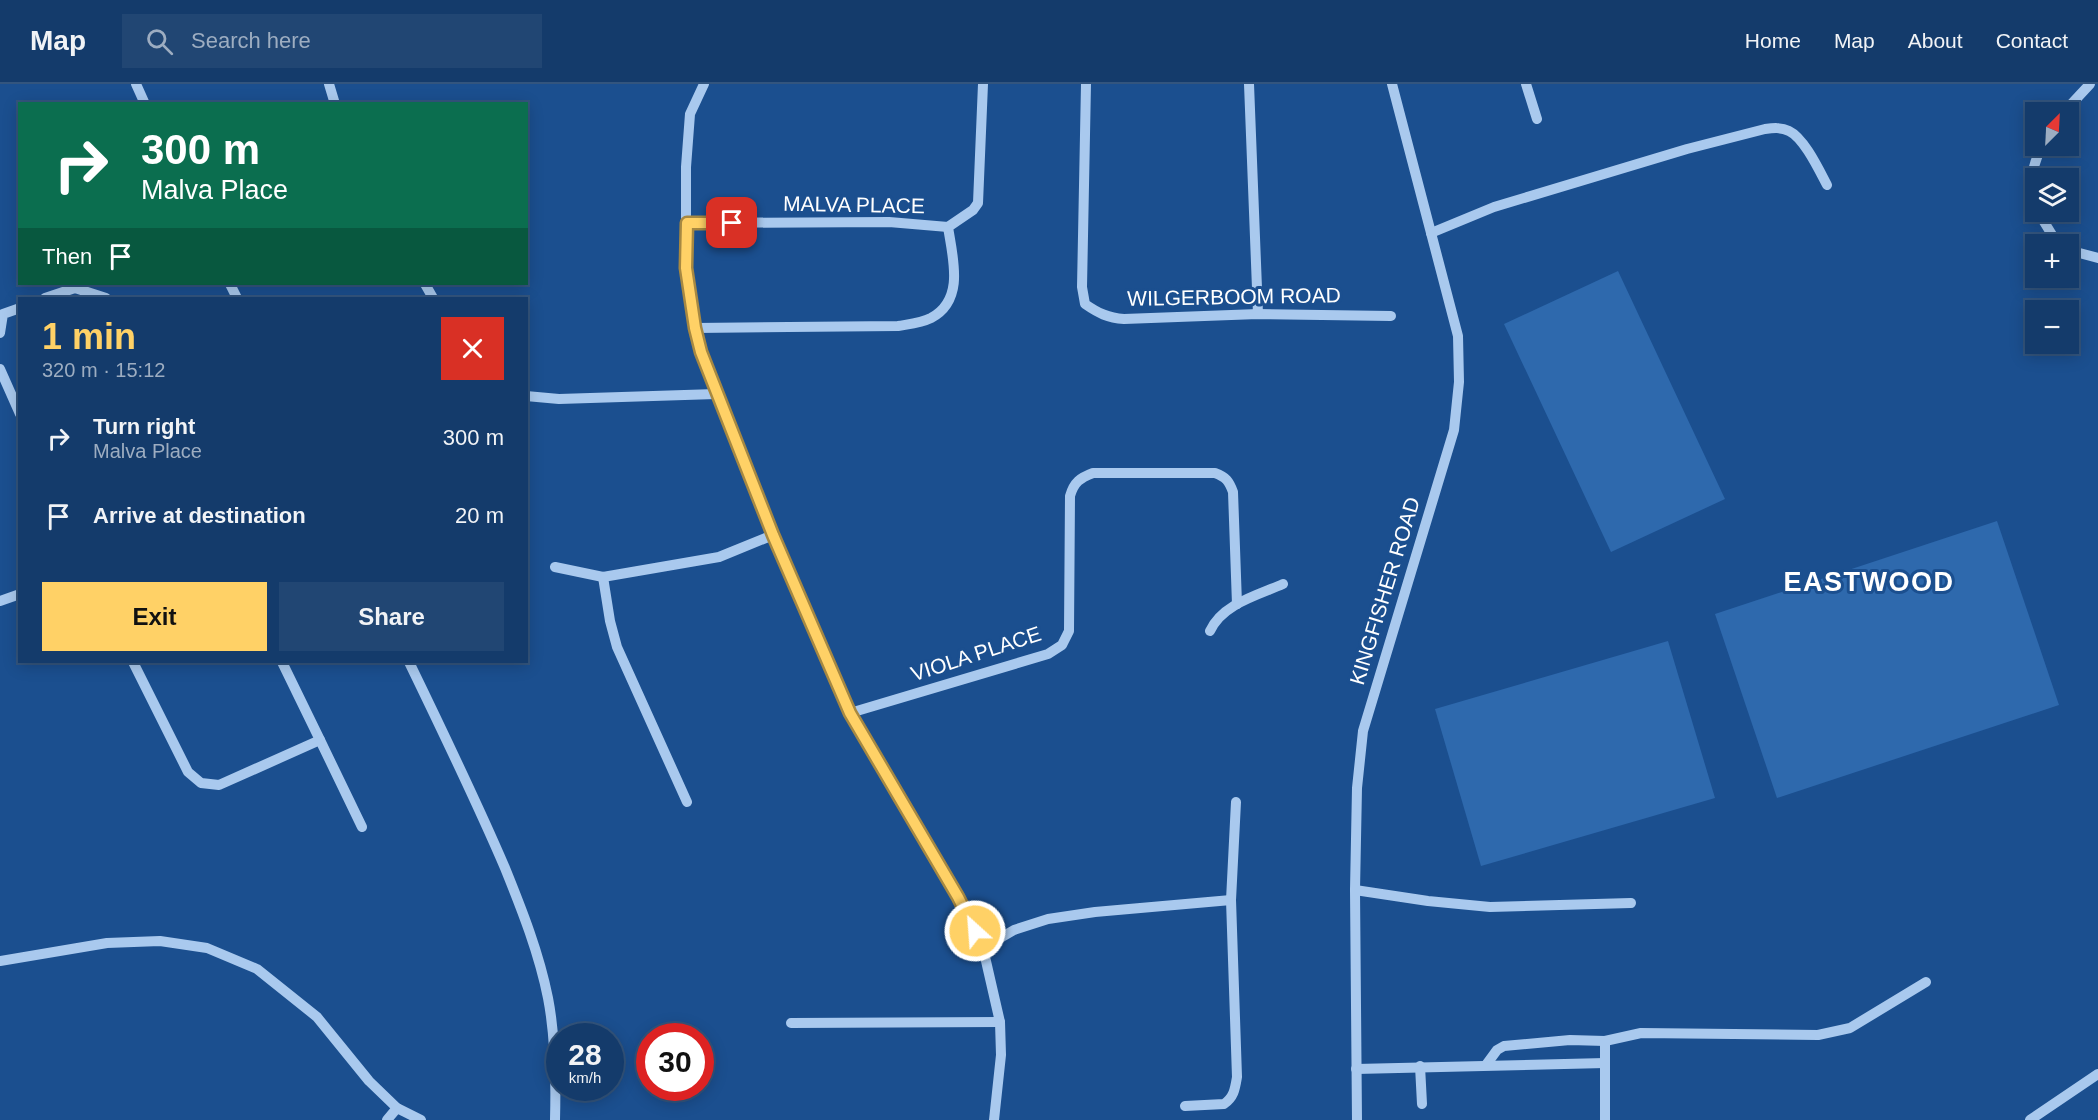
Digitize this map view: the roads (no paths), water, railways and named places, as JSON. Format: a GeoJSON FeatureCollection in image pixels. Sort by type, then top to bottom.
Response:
{"type":"FeatureCollection","features":[{"type":"Feature","properties":{"kind":"street"},"geometry":{"type":"LineString","coordinates":[[136,84],[144,102]]}},
{"type":"Feature","properties":{"kind":"street"},"geometry":{"type":"LineString","coordinates":[[329,84],[334,102]]}},
{"type":"Feature","properties":{"kind":"street"},"geometry":{"type":"LineString","coordinates":[[704,84],[690,114],[686,167],[686,268],[695,328],[716,394],[773,535],[850,713],[958,897],[983,948],[1000,1022],[1001,1055],[994,1120]]}},
{"type":"Feature","properties":{"kind":"street"},"geometry":{"type":"LineString","coordinates":[[695,328],[898,326],[931,318],[943,309],[954,290],[948,227],[973,210],[978,203],[983,84]]}},
{"type":"Feature","properties":{"kind":"street","name":"WILGERBOOM ROAD"},"geometry":{"type":"LineString","coordinates":[[1086,84],[1082,287],[1085,304],[1098,314],[1124,319],[1258,314],[1391,316]]}},
{"type":"Feature","properties":{"kind":"street"},"geometry":{"type":"LineString","coordinates":[[1249,84],[1258,314]]}},
{"type":"Feature","properties":{"kind":"street","name":"KINGFISHER ROAD"},"geometry":{"type":"LineString","coordinates":[[1357,1120],[1355,890],[1357,788],[1363,731],[1454,430],[1458,394],[1458,336],[1392,84]]}},
{"type":"Feature","properties":{"kind":"street"},"geometry":{"type":"LineString","coordinates":[[1526,84],[1537,119]]}},
{"type":"Feature","properties":{"kind":"street"},"geometry":{"type":"LineString","coordinates":[[2073,102],[2090,84]]}},
{"type":"Feature","properties":{"kind":"street"},"geometry":{"type":"LineString","coordinates":[[1431,233],[1494,207],[1687,149],[1765,129],[1778,128],[1790,131],[1797,138],[1827,185]]}},
{"type":"Feature","properties":{"kind":"street","name":"MALVA PLACE"},"geometry":{"type":"LineString","coordinates":[[687,223],[889,222],[948,227]]}},
{"type":"Feature","properties":{"kind":"street"},"geometry":{"type":"LineString","coordinates":[[2079,253],[2098,258]]}},
{"type":"Feature","properties":{"kind":"street"},"geometry":{"type":"LineString","coordinates":[[48,297],[75,288],[102,297]]}},
{"type":"Feature","properties":{"kind":"street"},"geometry":{"type":"LineString","coordinates":[[0,333],[3,314],[18,309]]}},
{"type":"Feature","properties":{"kind":"street"},"geometry":{"type":"LineString","coordinates":[[0,369],[18,410]]}},
{"type":"Feature","properties":{"kind":"street"},"geometry":{"type":"LineString","coordinates":[[528,396],[559,399],[716,394]]}},
{"type":"Feature","properties":{"kind":"street","name":"VIOLA PLACE"},"geometry":{"type":"LineString","coordinates":[[850,713],[1048,654],[1062,645],[1069,631],[1070,496],[1073,486],[1081,477],[1093,473],[1215,473],[1229,481],[1233,492],[1237,604]]}},
{"type":"Feature","properties":{"kind":"street"},"geometry":{"type":"LineString","coordinates":[[555,567],[603,577],[719,557],[773,535]]}},
{"type":"Feature","properties":{"kind":"street"},"geometry":{"type":"LineString","coordinates":[[603,577],[617,647],[687,802]]}},
{"type":"Feature","properties":{"kind":"street"},"geometry":{"type":"LineString","coordinates":[[1210,631],[1218,618],[1237,604],[1283,584]]}},
{"type":"Feature","properties":{"kind":"street"},"geometry":{"type":"LineString","coordinates":[[0,601],[18,595]]}},
{"type":"Feature","properties":{"kind":"street"},"geometry":{"type":"LineString","coordinates":[[134,663],[188,772],[201,783],[219,785],[320,740]]}},
{"type":"Feature","properties":{"kind":"street"},"geometry":{"type":"LineString","coordinates":[[282,663],[362,827]]}},
{"type":"Feature","properties":{"kind":"street"},"geometry":{"type":"LineString","coordinates":[[409,663],[485,822],[518,901],[538,957],[548,999],[556,1086],[555,1120]]}},
{"type":"Feature","properties":{"kind":"street"},"geometry":{"type":"LineString","coordinates":[[1185,1106],[1224,1104],[1235,1090],[1237,1077],[1231,900],[1236,802]]}},
{"type":"Feature","properties":{"kind":"street"},"geometry":{"type":"LineString","coordinates":[[1355,890],[1490,907],[1631,903]]}},
{"type":"Feature","properties":{"kind":"street"},"geometry":{"type":"LineString","coordinates":[[983,948],[1014,930],[1048,919],[1095,912],[1231,900]]}},
{"type":"Feature","properties":{"kind":"street"},"geometry":{"type":"LineString","coordinates":[[0,962],[107,943],[160,941],[207,948],[257,969],[317,1017],[369,1081],[397,1108],[421,1120]]}},
{"type":"Feature","properties":{"kind":"street"},"geometry":{"type":"LineString","coordinates":[[1486,1065],[1497,1050],[1504,1046],[1570,1040],[1605,1041],[1641,1033],[1818,1035],[1839,1032],[1856,1025],[1926,982]]}},
{"type":"Feature","properties":{"kind":"street"},"geometry":{"type":"LineString","coordinates":[[791,1023],[1000,1022]]}},
{"type":"Feature","properties":{"kind":"street"},"geometry":{"type":"LineString","coordinates":[[1605,1041],[1605,1120]]}},
{"type":"Feature","properties":{"kind":"street"},"geometry":{"type":"LineString","coordinates":[[1356,1069],[1605,1063]]}},
{"type":"Feature","properties":{"kind":"street"},"geometry":{"type":"LineString","coordinates":[[1420,1066],[1422,1104]]}},
{"type":"Feature","properties":{"kind":"street"},"geometry":{"type":"LineString","coordinates":[[2030,1120],[2098,1074]]}},
{"type":"Feature","properties":{"kind":"street"},"geometry":{"type":"LineString","coordinates":[[387,1120],[397,1108]]}},
{"type":"Feature","properties":{"kind":"district","name":"EASTWOOD"},"geometry":{"type":"Point","coordinates":[1869,582]}}]}
